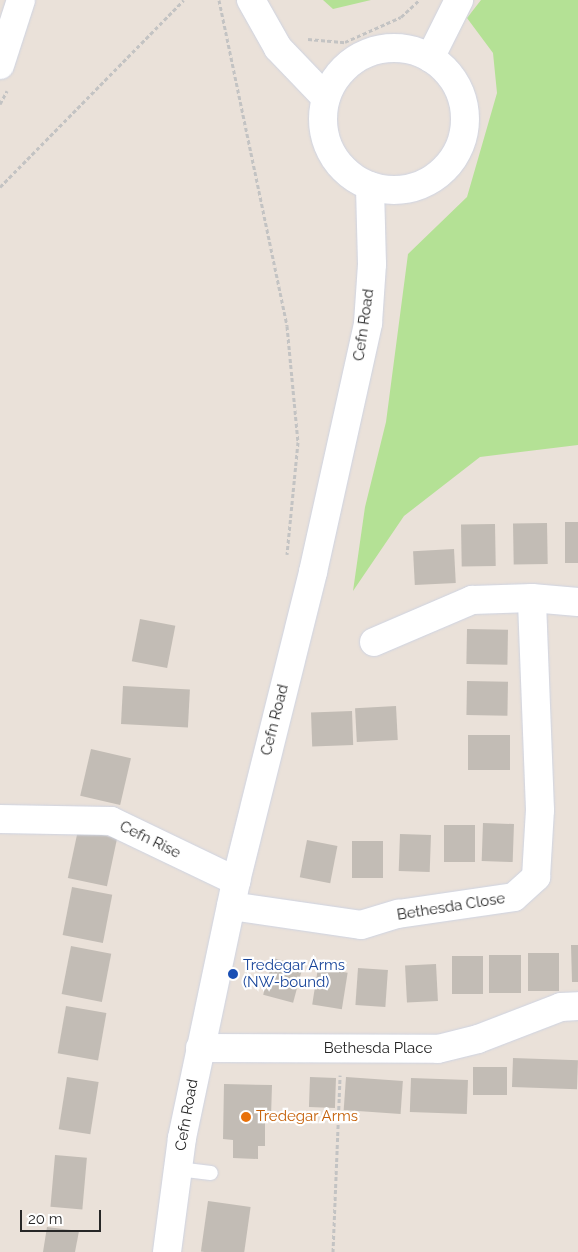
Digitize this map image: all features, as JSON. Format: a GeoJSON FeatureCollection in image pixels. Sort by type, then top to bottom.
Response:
{"type":"FeatureCollection","features":[{"type":"Feature","properties":{"kind":"main road"},"geometry":{"type":"LineString","coordinates":[[0,65],[21,0]]}},
{"type":"Feature","properties":{"kind":"main road"},"geometry":{"type":"LineString","coordinates":[[251,0],[278,48],[326,98]]}},
{"type":"Feature","properties":{"kind":"main road"},"geometry":{"type":"LineString","coordinates":[[430,58],[459,0]]}},
{"type":"Feature","properties":{"kind":"main road"},"geometry":{"type":"LineString","coordinates":[[405,49],[430,58],[451,77],[465,110],[462,143],[449,166],[419,187],[397,191],[370,186],[356,180],[339,165],[328,146],[323,124],[326,98],[340,75],[352,62],[368,53],[405,49]]}},
{"type":"Feature","properties":{"kind":"main road","name":"Cefn Road"},"geometry":{"type":"LineString","coordinates":[[167,1252],[178,1169],[200,1048],[233,894],[313,572],[368,322],[372,264],[370,186]]}},
{"type":"Feature","properties":{"kind":"main road"},"geometry":{"type":"LineString","coordinates":[[374,642],[472,600],[532,598],[578,602]]}},
{"type":"Feature","properties":{"kind":"main road","name":"Bethesda Close"},"geometry":{"type":"LineString","coordinates":[[233,894],[361,925],[398,914],[514,897],[536,877],[540,810],[532,598]]}},
{"type":"Feature","properties":{"kind":"main road","name":"Cefn Rise"},"geometry":{"type":"LineString","coordinates":[[0,819],[111,822],[233,894]]}},
{"type":"Feature","properties":{"kind":"main road","name":"Bethesda Place"},"geometry":{"type":"LineString","coordinates":[[200,1048],[438,1049],[478,1039],[561,1007],[578,1006]]}},
{"type":"Feature","properties":{"kind":"lane"},"geometry":{"type":"LineString","coordinates":[[178,1169],[211,1174]]}},
{"type":"Feature","properties":{"kind":"path"},"geometry":{"type":"LineString","coordinates":[[0,187],[184,0]]}},
{"type":"Feature","properties":{"kind":"path"},"geometry":{"type":"LineString","coordinates":[[219,0],[287,326],[298,442],[286,558]]}},
{"type":"Feature","properties":{"kind":"path"},"geometry":{"type":"LineString","coordinates":[[300,36],[316,41],[345,42],[401,17],[419,0]]}},
{"type":"Feature","properties":{"kind":"path"},"geometry":{"type":"LineString","coordinates":[[333,1252],[342,1050]]}},
{"type":"Feature","properties":{"kind":"green space"},"geometry":{"type":"Polygon","coordinates":[[[323,0],[371,0],[333,9],[323,0]]]}},
{"type":"Feature","properties":{"kind":"green space"},"geometry":{"type":"Polygon","coordinates":[[[481,0],[578,0],[578,445],[480,457],[404,516],[353,591],[365,507],[386,422],[408,254],[467,197],[497,93],[493,53],[467,18],[481,0]]]}},
{"type":"Feature","properties":{"kind":"building"},"geometry":{"type":"Polygon","coordinates":[[[565,522],[578,522],[578,563],[565,563],[565,522]]]}},
{"type":"Feature","properties":{"kind":"building"},"geometry":{"type":"Polygon","coordinates":[[[547,523],[548,564],[514,565],[513,524],[547,523]]]}},
{"type":"Feature","properties":{"kind":"building"},"geometry":{"type":"Polygon","coordinates":[[[495,524],[496,566],[462,567],[461,525],[495,524]]]}},
{"type":"Feature","properties":{"kind":"building"},"geometry":{"type":"Polygon","coordinates":[[[454,549],[456,583],[415,585],[413,551],[454,549]]]}},
{"type":"Feature","properties":{"kind":"building"},"geometry":{"type":"Polygon","coordinates":[[[140,619],[175,626],[167,668],[132,661],[140,619]]]}},
{"type":"Feature","properties":{"kind":"building"},"geometry":{"type":"Polygon","coordinates":[[[467,629],[508,630],[507,665],[466,664],[467,629]]]}},
{"type":"Feature","properties":{"kind":"building"},"geometry":{"type":"Polygon","coordinates":[[[467,681],[508,682],[507,716],[466,715],[467,681]]]}},
{"type":"Feature","properties":{"kind":"building"},"geometry":{"type":"Polygon","coordinates":[[[123,686],[190,690],[188,727],[121,724],[123,686]]]}},
{"type":"Feature","properties":{"kind":"building"},"geometry":{"type":"Polygon","coordinates":[[[396,706],[398,740],[357,742],[355,708],[396,706]]]}},
{"type":"Feature","properties":{"kind":"building"},"geometry":{"type":"Polygon","coordinates":[[[352,711],[353,745],[312,746],[311,712],[352,711]]]}},
{"type":"Feature","properties":{"kind":"building"},"geometry":{"type":"Polygon","coordinates":[[[468,735],[510,735],[510,770],[468,770],[468,735]]]}},
{"type":"Feature","properties":{"kind":"building"},"geometry":{"type":"Polygon","coordinates":[[[91,749],[131,758],[120,805],[80,796],[91,749]]]}},
{"type":"Feature","properties":{"kind":"building"},"geometry":{"type":"Polygon","coordinates":[[[483,823],[514,824],[513,862],[482,861],[483,823]]]}},
{"type":"Feature","properties":{"kind":"building"},"geometry":{"type":"Polygon","coordinates":[[[444,825],[475,825],[475,862],[444,862],[444,825]]]}},
{"type":"Feature","properties":{"kind":"building"},"geometry":{"type":"Polygon","coordinates":[[[78,830],[117,838],[107,886],[68,878],[78,830]]]}},
{"type":"Feature","properties":{"kind":"building"},"geometry":{"type":"Polygon","coordinates":[[[400,834],[431,835],[430,872],[399,871],[400,834]]]}},
{"type":"Feature","properties":{"kind":"building"},"geometry":{"type":"Polygon","coordinates":[[[307,840],[337,846],[330,883],[300,877],[307,840]]]}},
{"type":"Feature","properties":{"kind":"building"},"geometry":{"type":"Polygon","coordinates":[[[352,841],[383,841],[383,878],[352,878],[352,841]]]}},
{"type":"Feature","properties":{"kind":"building"},"geometry":{"type":"Polygon","coordinates":[[[72,887],[112,895],[103,943],[63,935],[72,887]]]}},
{"type":"Feature","properties":{"kind":"building"},"geometry":{"type":"Polygon","coordinates":[[[571,945],[578,945],[578,982],[572,982],[571,945]]]}},
{"type":"Feature","properties":{"kind":"building"},"geometry":{"type":"Polygon","coordinates":[[[71,946],[111,954],[102,1002],[62,994],[71,946]]]}},
{"type":"Feature","properties":{"kind":"building"},"geometry":{"type":"Polygon","coordinates":[[[528,953],[559,953],[559,991],[528,991],[528,953]]]}},
{"type":"Feature","properties":{"kind":"building"},"geometry":{"type":"Polygon","coordinates":[[[489,955],[521,955],[521,993],[489,993],[489,955]]]}},
{"type":"Feature","properties":{"kind":"building"},"geometry":{"type":"Polygon","coordinates":[[[452,956],[483,956],[483,994],[452,994],[452,956]]]}},
{"type":"Feature","properties":{"kind":"building"},"geometry":{"type":"Polygon","coordinates":[[[273,958],[303,966],[293,1003],[263,995],[273,958]]]}},
{"type":"Feature","properties":{"kind":"building"},"geometry":{"type":"Polygon","coordinates":[[[436,964],[438,1001],[407,1003],[405,966],[436,964]]]}},
{"type":"Feature","properties":{"kind":"building"},"geometry":{"type":"Polygon","coordinates":[[[318,968],[348,973],[342,1009],[312,1005],[318,968]]]}},
{"type":"Feature","properties":{"kind":"building"},"geometry":{"type":"Polygon","coordinates":[[[358,968],[388,970],[385,1007],[355,1005],[358,968]]]}},
{"type":"Feature","properties":{"kind":"building"},"geometry":{"type":"Polygon","coordinates":[[[66,1006],[106,1013],[98,1060],[58,1053],[66,1006]]]}},
{"type":"Feature","properties":{"kind":"building"},"geometry":{"type":"Polygon","coordinates":[[[513,1058],[578,1060],[577,1089],[512,1087],[513,1058]]]}},
{"type":"Feature","properties":{"kind":"building"},"geometry":{"type":"Polygon","coordinates":[[[473,1067],[507,1067],[507,1095],[473,1095],[473,1067]]]}},
{"type":"Feature","properties":{"kind":"building"},"geometry":{"type":"Polygon","coordinates":[[[67,1077],[99,1082],[90,1134],[59,1129],[67,1077]]]}},
{"type":"Feature","properties":{"kind":"building"},"geometry":{"type":"Polygon","coordinates":[[[310,1077],[336,1078],[335,1108],[309,1107],[310,1077]]]}},
{"type":"Feature","properties":{"kind":"building"},"geometry":{"type":"Polygon","coordinates":[[[346,1077],[403,1081],[401,1114],[344,1110],[346,1077]]]}},
{"type":"Feature","properties":{"kind":"building"},"geometry":{"type":"Polygon","coordinates":[[[411,1078],[468,1080],[467,1114],[410,1112],[411,1078]]]}},
{"type":"Feature","properties":{"kind":"building"},"geometry":{"type":"Polygon","coordinates":[[[224,1084],[272,1085],[271,1117],[265,1118],[265,1146],[258,1146],[258,1159],[233,1158],[233,1140],[223,1139],[224,1084]]]}},
{"type":"Feature","properties":{"kind":"building"},"geometry":{"type":"Polygon","coordinates":[[[55,1155],[87,1158],[82,1210],[50,1207],[55,1155]]]}},
{"type":"Feature","properties":{"kind":"building"},"geometry":{"type":"Polygon","coordinates":[[[208,1201],[251,1207],[244,1252],[201,1252],[208,1201]]]}},
{"type":"Feature","properties":{"kind":"building"},"geometry":{"type":"Polygon","coordinates":[[[47,1227],[79,1231],[75,1252],[43,1252],[47,1227]]]}},
{"type":"Feature","properties":{"kind":"place","name":"Tredegar Arms (NW-bound)"},"geometry":{"type":"Point","coordinates":[233,974]}},
{"type":"Feature","properties":{"kind":"place","name":"Tredegar Arms"},"geometry":{"type":"Point","coordinates":[246,1117]}}]}
